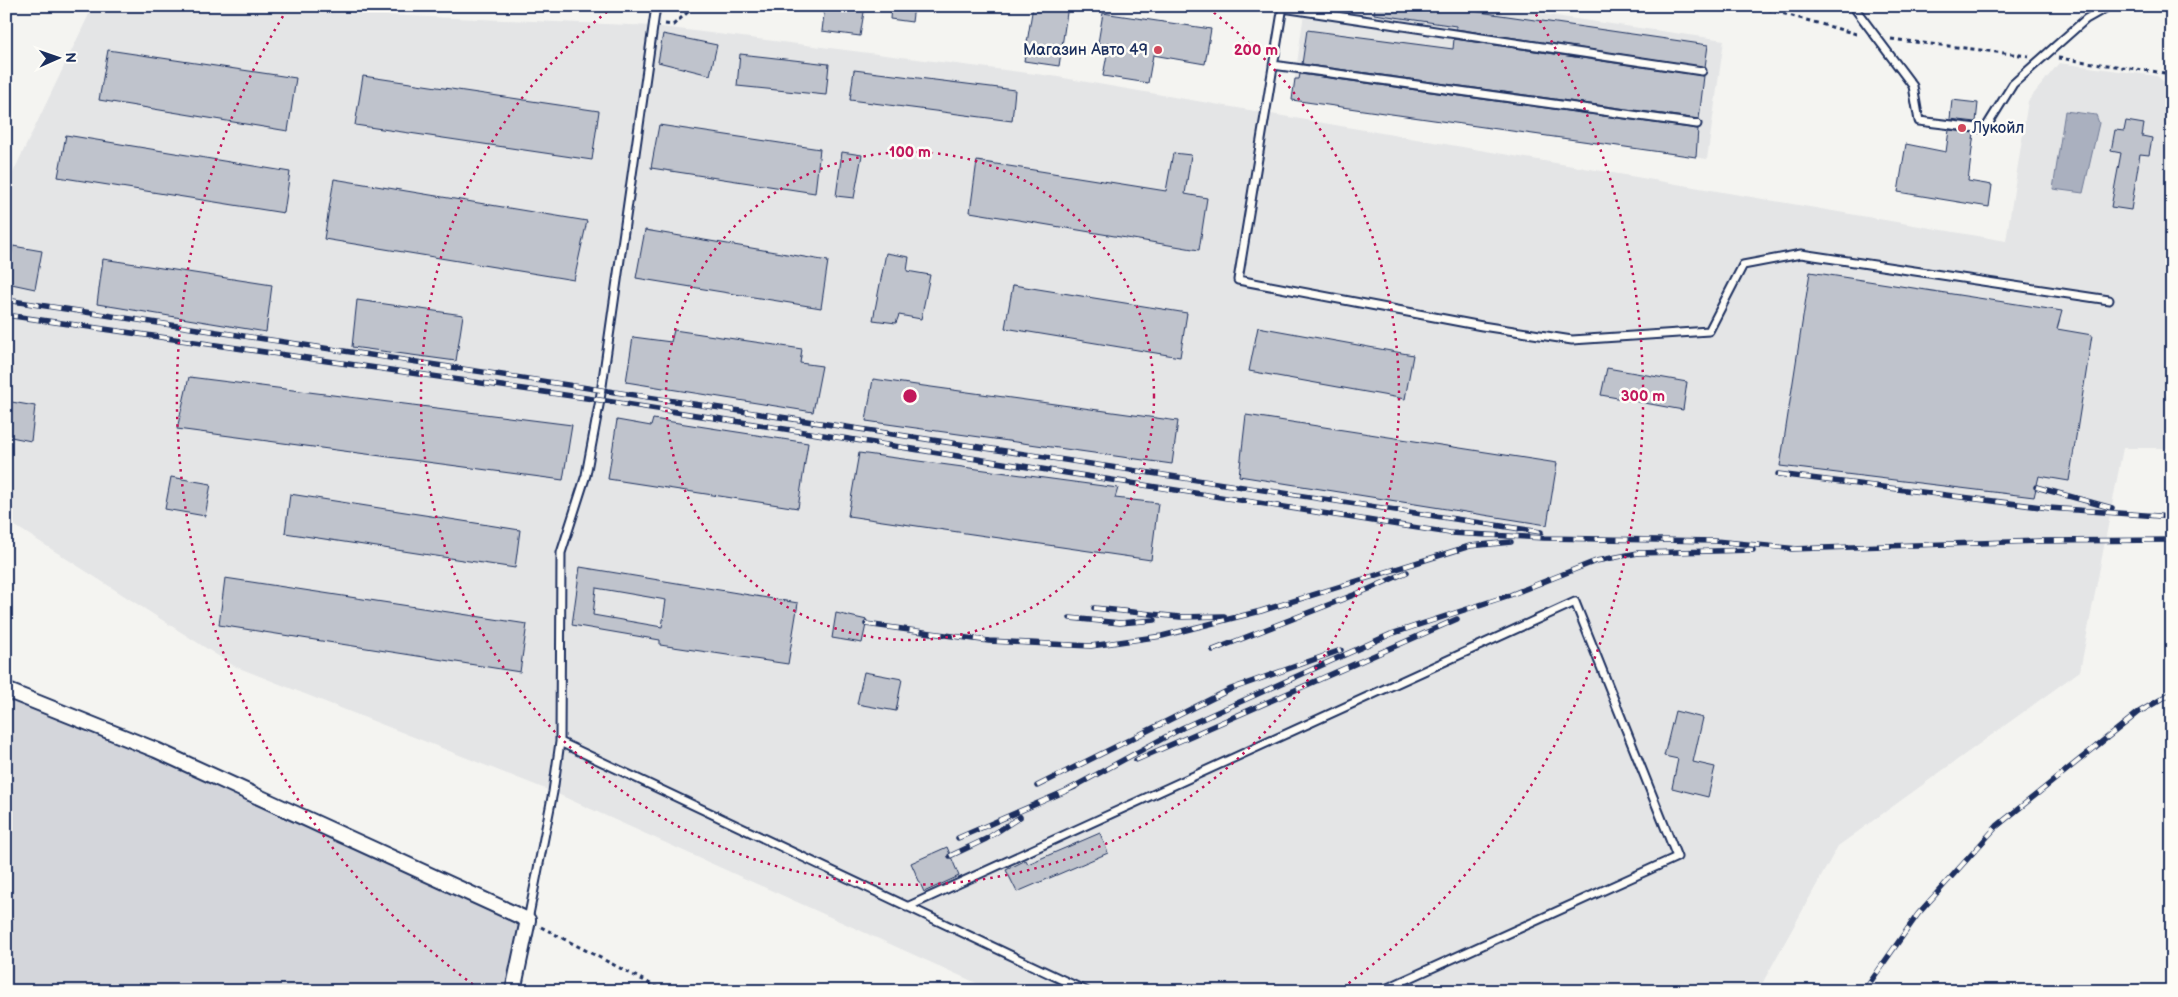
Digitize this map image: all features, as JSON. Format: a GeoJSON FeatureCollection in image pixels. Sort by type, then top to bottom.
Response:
{"type":"FeatureCollection","features":[{"type":"Feature","properties":{"kind":"street"},"geometry":{"type":"LineString","coordinates":[[6,690],[156,750],[528,920],[513,991]]}},
{"type":"Feature","properties":{"kind":"lane"},"geometry":{"type":"LineString","coordinates":[[528,920],[553,792],[560,742],[561,553],[586,475],[600,400],[656,6]]}},
{"type":"Feature","properties":{"kind":"lane"},"geometry":{"type":"LineString","coordinates":[[1853,6],[1913,86],[1919,121],[1985,129],[2013,84],[2086,19],[2109,6]]}},
{"type":"Feature","properties":{"kind":"lane"},"geometry":{"type":"LineString","coordinates":[[1702,71],[1283,7],[1238,280],[1482,326],[1572,340],[1709,331],[1743,265],[1801,254],[2109,300]]}},
{"type":"Feature","properties":{"kind":"lane"},"geometry":{"type":"LineString","coordinates":[[1273,65],[1697,124]]}},
{"type":"Feature","properties":{"kind":"lane"},"geometry":{"type":"LineString","coordinates":[[907,907],[1575,602],[1677,857],[1381,991]]}},
{"type":"Feature","properties":{"kind":"lane"},"geometry":{"type":"LineString","coordinates":[[560,742],[1086,991]]}},
{"type":"Feature","properties":{"kind":"path"},"geometry":{"type":"LineString","coordinates":[[654,22],[673,25],[695,6]]}},
{"type":"Feature","properties":{"kind":"path"},"geometry":{"type":"LineString","coordinates":[[1720,6],[1760,7],[1857,34],[1876,37],[2079,60],[2172,74]]}},
{"type":"Feature","properties":{"kind":"path"},"geometry":{"type":"LineString","coordinates":[[528,920],[664,991]]}},
{"type":"Feature","properties":{"kind":"path"},"geometry":{"type":"LineString","coordinates":[[6,984],[17,991]]}},
{"type":"Feature","properties":{"kind":"shaded area"},"geometry":{"type":"Polygon","coordinates":[[[93,6],[160,6],[654,26],[1052,76],[2006,241],[2028,101],[2059,63],[2157,76],[2172,88],[2172,448],[2123,448],[2080,671],[1838,846],[1758,991],[994,991],[553,792],[234,666],[6,520],[6,187],[93,6]]]}},
{"type":"Feature","properties":{"kind":"shaded area"},"geometry":{"type":"Polygon","coordinates":[[[1305,6],[1484,6],[1724,40],[1707,159],[1292,100],[1305,6]]]}},
{"type":"Feature","properties":{"kind":"shaded area"},"geometry":{"type":"Polygon","coordinates":[[[6,690],[528,920],[513,991],[6,991],[6,690]]]}},
{"type":"Feature","properties":{"kind":"water"},"geometry":{"type":"Polygon","coordinates":[[[2065,111],[2096,115],[2099,123],[2083,193],[2053,189],[2065,111]]]}},
{"type":"Feature","properties":{"kind":"building"},"geometry":{"type":"Polygon","coordinates":[[[825,6],[865,6],[860,36],[822,31],[825,6]]]}},
{"type":"Feature","properties":{"kind":"building"},"geometry":{"type":"Polygon","coordinates":[[[891,6],[914,6],[912,22],[890,19],[891,6]]]}},
{"type":"Feature","properties":{"kind":"building"},"geometry":{"type":"Polygon","coordinates":[[[1033,6],[1068,6],[1059,66],[1024,61],[1033,6]]]}},
{"type":"Feature","properties":{"kind":"building"},"geometry":{"type":"Polygon","coordinates":[[[1375,6],[1438,6],[1708,45],[1705,67],[1456,29],[1456,26],[1374,14],[1375,6]]]}},
{"type":"Feature","properties":{"kind":"building","name":"Магазин Авто 49"},"geometry":{"type":"Polygon","coordinates":[[[1103,13],[1211,29],[1205,64],[1153,55],[1148,83],[1103,76],[1109,44],[1098,43],[1103,13]]]}},
{"type":"Feature","properties":{"kind":"building"},"geometry":{"type":"Polygon","coordinates":[[[1307,30],[1453,49],[1454,39],[1704,76],[1699,119],[1302,64],[1307,30]]]}},
{"type":"Feature","properties":{"kind":"building"},"geometry":{"type":"Polygon","coordinates":[[[663,34],[717,45],[710,75],[658,62],[663,34]]]}},
{"type":"Feature","properties":{"kind":"building"},"geometry":{"type":"Polygon","coordinates":[[[108,50],[296,78],[288,131],[99,100],[108,50]]]}},
{"type":"Feature","properties":{"kind":"building"},"geometry":{"type":"Polygon","coordinates":[[[740,54],[829,64],[826,95],[737,86],[740,54]]]}},
{"type":"Feature","properties":{"kind":"building"},"geometry":{"type":"Polygon","coordinates":[[[854,70],[1015,90],[1012,121],[850,100],[854,70]]]}},
{"type":"Feature","properties":{"kind":"building"},"geometry":{"type":"Polygon","coordinates":[[[1300,74],[1698,129],[1696,157],[1292,100],[1295,79],[1299,79],[1300,74]]]}},
{"type":"Feature","properties":{"kind":"building"},"geometry":{"type":"Polygon","coordinates":[[[363,76],[599,111],[592,160],[355,125],[363,76]]]}},
{"type":"Feature","properties":{"kind":"building"},"geometry":{"type":"Polygon","coordinates":[[[1952,100],[1978,103],[1976,122],[1950,119],[1952,100]]]}},
{"type":"Feature","properties":{"kind":"building"},"geometry":{"type":"Polygon","coordinates":[[[2126,121],[2144,124],[2142,136],[2152,138],[2149,155],[2140,154],[2131,210],[2111,207],[2121,153],[2111,151],[2115,130],[2124,131],[2126,121]]]}},
{"type":"Feature","properties":{"kind":"building"},"geometry":{"type":"Polygon","coordinates":[[[659,125],[820,149],[815,193],[651,168],[659,125]]]}},
{"type":"Feature","properties":{"kind":"building"},"geometry":{"type":"Polygon","coordinates":[[[1949,130],[1974,133],[1968,181],[1992,185],[1989,207],[1898,192],[1906,144],[1946,152],[1949,130]]]}},
{"type":"Feature","properties":{"kind":"building"},"geometry":{"type":"Polygon","coordinates":[[[66,135],[290,172],[284,213],[58,177],[66,135]]]}},
{"type":"Feature","properties":{"kind":"building"},"geometry":{"type":"Polygon","coordinates":[[[842,152],[862,155],[854,198],[836,196],[842,152]]]}},
{"type":"Feature","properties":{"kind":"building"},"geometry":{"type":"Polygon","coordinates":[[[1173,153],[1191,155],[1185,194],[1207,198],[1199,250],[970,212],[977,161],[1166,191],[1173,153]]]}},
{"type":"Feature","properties":{"kind":"building"},"geometry":{"type":"Polygon","coordinates":[[[334,179],[587,221],[574,280],[324,239],[334,179]]]}},
{"type":"Feature","properties":{"kind":"building"},"geometry":{"type":"Polygon","coordinates":[[[645,230],[828,261],[821,308],[636,278],[645,230]]]}},
{"type":"Feature","properties":{"kind":"building"},"geometry":{"type":"Polygon","coordinates":[[[13,246],[42,251],[35,289],[7,283],[13,246]]]}},
{"type":"Feature","properties":{"kind":"building"},"geometry":{"type":"Polygon","coordinates":[[[886,253],[909,257],[907,271],[930,275],[921,319],[899,315],[896,323],[873,320],[886,253]]]}},
{"type":"Feature","properties":{"kind":"building"},"geometry":{"type":"Polygon","coordinates":[[[103,259],[272,285],[266,332],[97,304],[103,259]]]}},
{"type":"Feature","properties":{"kind":"building"},"geometry":{"type":"Polygon","coordinates":[[[1810,272],[2062,311],[2057,329],[2092,335],[2069,481],[2039,476],[2034,497],[1780,466],[1810,272]]]}},
{"type":"Feature","properties":{"kind":"building"},"geometry":{"type":"Polygon","coordinates":[[[1013,285],[1187,313],[1180,357],[1005,328],[1013,285]]]}},
{"type":"Feature","properties":{"kind":"building"},"geometry":{"type":"Polygon","coordinates":[[[357,300],[463,315],[456,361],[352,347],[357,300]]]}},
{"type":"Feature","properties":{"kind":"building"},"geometry":{"type":"Polygon","coordinates":[[[1258,327],[1413,355],[1405,399],[1249,371],[1258,327]]]}},
{"type":"Feature","properties":{"kind":"building"},"geometry":{"type":"Polygon","coordinates":[[[674,330],[802,349],[800,363],[822,366],[813,412],[626,382],[633,337],[671,342],[674,330]]]}},
{"type":"Feature","properties":{"kind":"building"},"geometry":{"type":"Polygon","coordinates":[[[1607,368],[1687,382],[1683,410],[1601,395],[1607,368]]]}},
{"type":"Feature","properties":{"kind":"building"},"geometry":{"type":"Polygon","coordinates":[[[189,377],[572,425],[563,480],[177,429],[189,377]]]}},
{"type":"Feature","properties":{"kind":"building"},"geometry":{"type":"Polygon","coordinates":[[[873,379],[1178,421],[1172,464],[866,421],[873,379]]]}},
{"type":"Feature","properties":{"kind":"building"},"geometry":{"type":"Polygon","coordinates":[[[6,401],[35,406],[31,441],[6,436],[6,401]]]}},
{"type":"Feature","properties":{"kind":"building"},"geometry":{"type":"Polygon","coordinates":[[[1246,415],[1557,463],[1547,525],[1239,476],[1246,415]]]}},
{"type":"Feature","properties":{"kind":"building"},"geometry":{"type":"Polygon","coordinates":[[[653,419],[808,443],[798,508],[608,479],[617,420],[651,426],[653,419]]]}},
{"type":"Feature","properties":{"kind":"building"},"geometry":{"type":"Polygon","coordinates":[[[859,453],[1118,488],[1115,498],[1158,503],[1151,560],[848,516],[859,453]]]}},
{"type":"Feature","properties":{"kind":"building"},"geometry":{"type":"Polygon","coordinates":[[[171,477],[211,484],[205,516],[165,509],[171,477]]]}},
{"type":"Feature","properties":{"kind":"building"},"geometry":{"type":"Polygon","coordinates":[[[290,494],[520,530],[515,568],[285,533],[290,494]]]}},
{"type":"Feature","properties":{"kind":"building"},"geometry":{"type":"Polygon","coordinates":[[[580,567],[798,603],[788,664],[660,645],[660,640],[572,625],[580,567]],[[596,588],[593,615],[662,627],[666,600],[596,588]]]}},
{"type":"Feature","properties":{"kind":"building"},"geometry":{"type":"Polygon","coordinates":[[[225,578],[527,624],[520,672],[219,625],[225,578]]]}},
{"type":"Feature","properties":{"kind":"building"},"geometry":{"type":"Polygon","coordinates":[[[836,613],[867,620],[862,643],[832,638],[836,613]]]}},
{"type":"Feature","properties":{"kind":"building"},"geometry":{"type":"Polygon","coordinates":[[[864,672],[902,679],[896,711],[857,704],[864,672]]]}},
{"type":"Feature","properties":{"kind":"building"},"geometry":{"type":"Polygon","coordinates":[[[1675,711],[1703,718],[1693,762],[1715,767],[1708,797],[1672,788],[1678,759],[1664,756],[1675,711]]]}},
{"type":"Feature","properties":{"kind":"building"},"geometry":{"type":"Polygon","coordinates":[[[1100,833],[1108,853],[1017,892],[1006,870],[1026,860],[1028,864],[1100,833]]]}},
{"type":"Feature","properties":{"kind":"building"},"geometry":{"type":"Polygon","coordinates":[[[947,847],[959,876],[924,892],[911,863],[947,847]]]}},
{"type":"Feature","properties":{"kind":"railway"},"geometry":{"type":"LineString","coordinates":[[6,300],[1541,532]]}},
{"type":"Feature","properties":{"kind":"railway"},"geometry":{"type":"LineString","coordinates":[[6,315],[600,400],[1450,533],[1544,538],[1715,541],[1798,549]]}},
{"type":"Feature","properties":{"kind":"railway"},"geometry":{"type":"LineString","coordinates":[[1778,474],[2049,508],[2172,517]]}},
{"type":"Feature","properties":{"kind":"railway"},"geometry":{"type":"LineString","coordinates":[[2036,487],[2112,508]]}},
{"type":"Feature","properties":{"kind":"railway"},"geometry":{"type":"LineString","coordinates":[[1791,549],[2042,541],[2172,540]]}},
{"type":"Feature","properties":{"kind":"railway"},"geometry":{"type":"LineString","coordinates":[[866,624],[989,641],[1091,646],[1162,636],[1261,611],[1470,546],[1511,542]]}},
{"type":"Feature","properties":{"kind":"railway"},"geometry":{"type":"LineString","coordinates":[[1068,790],[1182,728],[1391,634],[1510,595],[1596,561],[1638,553],[1753,550]]}},
{"type":"Feature","properties":{"kind":"railway"},"geometry":{"type":"LineString","coordinates":[[1213,650],[1369,589],[1407,572]]}},
{"type":"Feature","properties":{"kind":"railway"},"geometry":{"type":"LineString","coordinates":[[1094,608],[1180,617],[1224,616]]}},
{"type":"Feature","properties":{"kind":"railway"},"geometry":{"type":"LineString","coordinates":[[1070,618],[1120,623],[1155,620]]}},
{"type":"Feature","properties":{"kind":"railway"},"geometry":{"type":"LineString","coordinates":[[1136,760],[1457,619]]}},
{"type":"Feature","properties":{"kind":"railway"},"geometry":{"type":"LineString","coordinates":[[1037,786],[1231,689],[1341,650]]}},
{"type":"Feature","properties":{"kind":"railway"},"geometry":{"type":"LineString","coordinates":[[1864,991],[1918,914],[1997,826],[2139,712],[2172,693]]}},
{"type":"Feature","properties":{"kind":"railway"},"geometry":{"type":"LineString","coordinates":[[958,838],[1075,787]]}},
{"type":"Feature","properties":{"kind":"railway"},"geometry":{"type":"LineString","coordinates":[[950,856],[986,839],[1020,817]]}},
{"type":"Feature","properties":{"kind":"place","name":"Магазин Авто 49"},"geometry":{"type":"Point","coordinates":[1158,50]}},
{"type":"Feature","properties":{"kind":"place","name":"Лукойл"},"geometry":{"type":"Point","coordinates":[1962,128]}}]}
